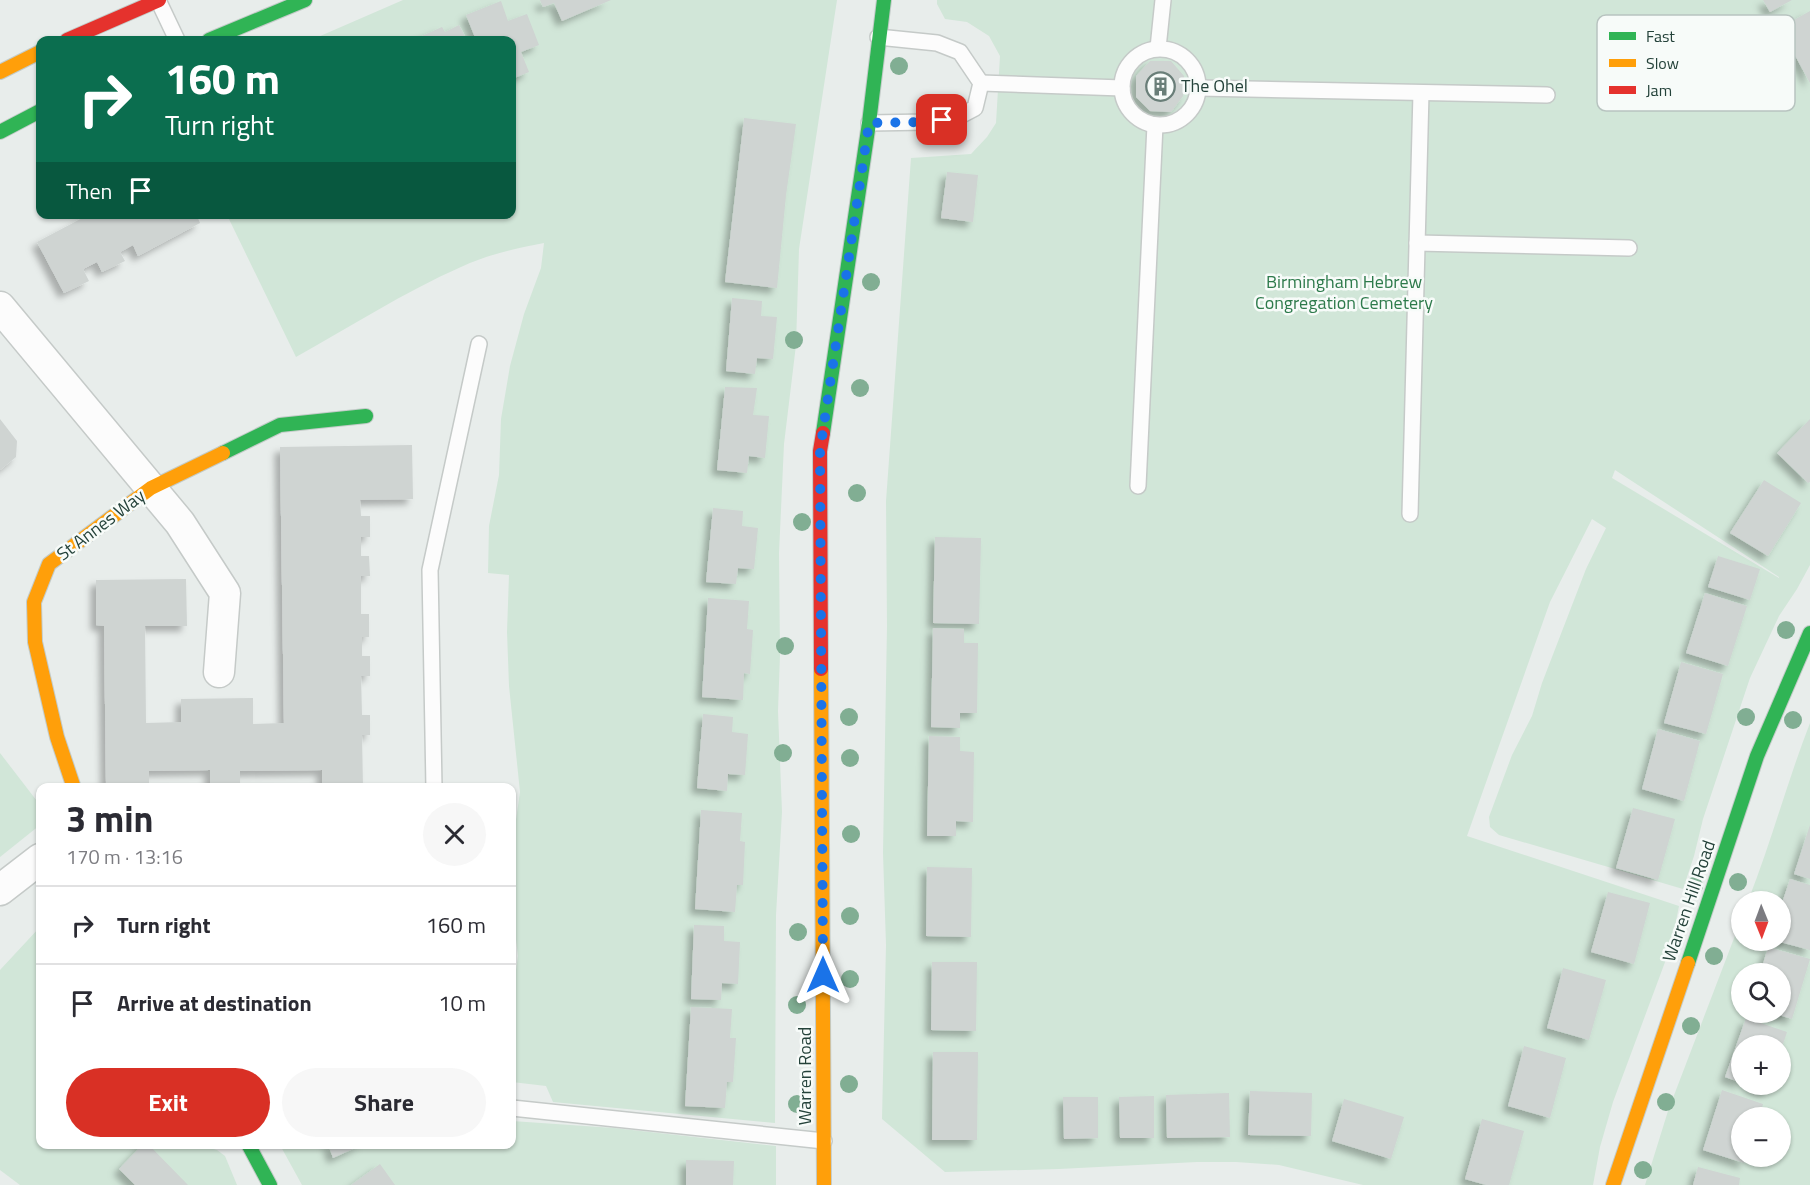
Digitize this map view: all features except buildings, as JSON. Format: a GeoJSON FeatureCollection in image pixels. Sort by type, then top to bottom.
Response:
{"type":"FeatureCollection","features":[{"type":"Feature","properties":{"kind":"street"},"geometry":{"type":"LineString","coordinates":[[76,36],[158,0]]}},
{"type":"Feature","properties":{"kind":"street"},"geometry":{"type":"LineString","coordinates":[[219,36],[305,0]]}},
{"type":"Feature","properties":{"kind":"street","name":"Warren Road"},"geometry":{"type":"LineString","coordinates":[[824,1185],[820,451],[869,123],[884,0]]}},
{"type":"Feature","properties":{"kind":"street"},"geometry":{"type":"LineString","coordinates":[[0,72],[36,54]]}},
{"type":"Feature","properties":{"kind":"street"},"geometry":{"type":"LineString","coordinates":[[0,132],[36,113]]}},
{"type":"Feature","properties":{"kind":"street","name":"St Annes Way"},"geometry":{"type":"LineString","coordinates":[[0,308],[151,488],[49,564],[34,602],[35,642],[57,737],[72,783]]}},
{"type":"Feature","properties":{"kind":"street"},"geometry":{"type":"LineString","coordinates":[[219,672],[225,592],[180,524],[151,488],[280,425],[366,416]]}},
{"type":"Feature","properties":{"kind":"street","name":"Warren Hill Road"},"geometry":{"type":"LineString","coordinates":[[1613,1185],[1757,756],[1810,633]]}},
{"type":"Feature","properties":{"kind":"street"},"geometry":{"type":"LineString","coordinates":[[0,890],[36,862]]}},
{"type":"Feature","properties":{"kind":"street"},"geometry":{"type":"LineString","coordinates":[[251,1149],[270,1185]]}},
{"type":"Feature","properties":{"kind":"lane"},"geometry":{"type":"LineString","coordinates":[[158,0],[175,36]]}},
{"type":"Feature","properties":{"kind":"lane"},"geometry":{"type":"LineString","coordinates":[[1158,48],[1163,0]]}},
{"type":"Feature","properties":{"kind":"lane"},"geometry":{"type":"LineString","coordinates":[[869,123],[928,122],[956,118],[975,108],[981,82],[960,52],[937,43],[878,37]]}},
{"type":"Feature","properties":{"kind":"lane"},"geometry":{"type":"LineString","coordinates":[[1158,48],[1171,50],[1187,59],[1197,75],[1199,88],[1190,112],[1180,120],[1168,125],[1155,125],[1135,117],[1123,99],[1122,88],[1123,76],[1136,57],[1158,48]]}},
{"type":"Feature","properties":{"kind":"lane"},"geometry":{"type":"LineString","coordinates":[[981,82],[1122,88]]}},
{"type":"Feature","properties":{"kind":"lane"},"geometry":{"type":"LineString","coordinates":[[1199,88],[1547,95]]}},
{"type":"Feature","properties":{"kind":"lane"},"geometry":{"type":"LineString","coordinates":[[1410,514],[1421,93]]}},
{"type":"Feature","properties":{"kind":"lane"},"geometry":{"type":"LineString","coordinates":[[1138,486],[1155,125]]}},
{"type":"Feature","properties":{"kind":"lane"},"geometry":{"type":"LineString","coordinates":[[1417,243],[1629,248]]}},
{"type":"Feature","properties":{"kind":"lane"},"geometry":{"type":"LineString","coordinates":[[434,783],[430,570],[479,344]]}},
{"type":"Feature","properties":{"kind":"lane"},"geometry":{"type":"LineString","coordinates":[[516,1108],[824,1141]]}},
{"type":"Feature","properties":{"kind":"green space"},"geometry":{"type":"Polygon","coordinates":[[[403,0],[837,0],[799,249],[796,345],[784,444],[779,553],[778,711],[782,812],[776,915],[775,1123],[553,1102],[546,1086],[516,1082],[518,956],[516,820],[520,792],[509,686],[507,632],[509,575],[488,573],[489,526],[499,475],[501,419],[510,366],[524,314],[541,268],[544,243],[502,252],[461,267],[398,299],[296,357],[229,219],[516,219],[516,36],[320,36],[403,0]]]}},
{"type":"Feature","properties":{"kind":"green space","name":"Birmingham Hebrew Congregation Cemetery"},"geometry":{"type":"Polygon","coordinates":[[[937,0],[1810,0],[1810,565],[1779,616],[1750,678],[1703,819],[1683,889],[1499,835],[1490,827],[1489,817],[1512,755],[1532,716],[1542,683],[1586,569],[1606,528],[1592,519],[1550,602],[1467,836],[1679,906],[1671,946],[1613,1102],[1600,1147],[1593,1185],[1363,1185],[1279,1165],[1236,1162],[945,1172],[882,1119],[886,945],[883,853],[887,626],[886,501],[911,158],[971,154],[987,137],[996,123],[1000,56],[989,36],[967,22],[945,19],[937,0]],[[1615,470],[1612,478],[1779,577],[1615,470]]]}},
{"type":"Feature","properties":{"kind":"green space"},"geometry":{"type":"Polygon","coordinates":[[[1810,723],[1810,1185],[1645,1185],[1668,1111],[1731,946],[1731,951],[1791,951],[1791,891],[1752,891],[1810,723]]]}},
{"type":"Feature","properties":{"kind":"green space"},"geometry":{"type":"Polygon","coordinates":[[[0,753],[36,800],[36,828],[0,857],[0,753]]]}},
{"type":"Feature","properties":{"kind":"green space"},"geometry":{"type":"Polygon","coordinates":[[[36,931],[36,1149],[213,1149],[225,1156],[237,1185],[20,1185],[0,1170],[0,970],[36,931]]]}},
{"type":"Feature","properties":{"kind":"green space"},"geometry":{"type":"Polygon","coordinates":[[[516,1121],[614,1128],[776,1146],[776,1185],[302,1185],[282,1149],[516,1149],[516,1121]]]}},
{"type":"Feature","properties":{"kind":"traffic: fast"},"geometry":{"type":"LineString","coordinates":[[219,36],[305,0]]}},
{"type":"Feature","properties":{"kind":"traffic: fast"},"geometry":{"type":"LineString","coordinates":[[823,433],[869,123],[884,0]]}},
{"type":"Feature","properties":{"kind":"traffic: fast"},"geometry":{"type":"LineString","coordinates":[[0,132],[36,113]]}},
{"type":"Feature","properties":{"kind":"traffic: fast"},"geometry":{"type":"LineString","coordinates":[[223,453],[280,425],[366,416]]}},
{"type":"Feature","properties":{"kind":"traffic: fast"},"geometry":{"type":"LineString","coordinates":[[1688,963],[1757,756],[1810,633]]}},
{"type":"Feature","properties":{"kind":"traffic: fast"},"geometry":{"type":"LineString","coordinates":[[251,1149],[270,1185]]}},
{"type":"Feature","properties":{"kind":"traffic: slow"},"geometry":{"type":"LineString","coordinates":[[0,72],[36,54]]}},
{"type":"Feature","properties":{"kind":"traffic: slow"},"geometry":{"type":"LineString","coordinates":[[72,783],[57,737],[35,642],[34,602],[49,564],[151,488],[223,453]]}},
{"type":"Feature","properties":{"kind":"traffic: slow"},"geometry":{"type":"LineString","coordinates":[[821,669],[824,1185]]}},
{"type":"Feature","properties":{"kind":"traffic: slow"},"geometry":{"type":"LineString","coordinates":[[1613,1185],[1688,963]]}},
{"type":"Feature","properties":{"kind":"traffic: jam"},"geometry":{"type":"LineString","coordinates":[[76,36],[159,0]]}},
{"type":"Feature","properties":{"kind":"traffic: jam"},"geometry":{"type":"LineString","coordinates":[[821,669],[820,451],[823,433]]}},
{"type":"Feature","properties":{"kind":"place","name":"The Ohel"},"geometry":{"type":"Point","coordinates":[1160,86]}},
{"type":"Feature","properties":{"kind":"route"},"geometry":{"type":"LineString","coordinates":[[823,975],[820,451],[869,123],[942,120]]}}]}
